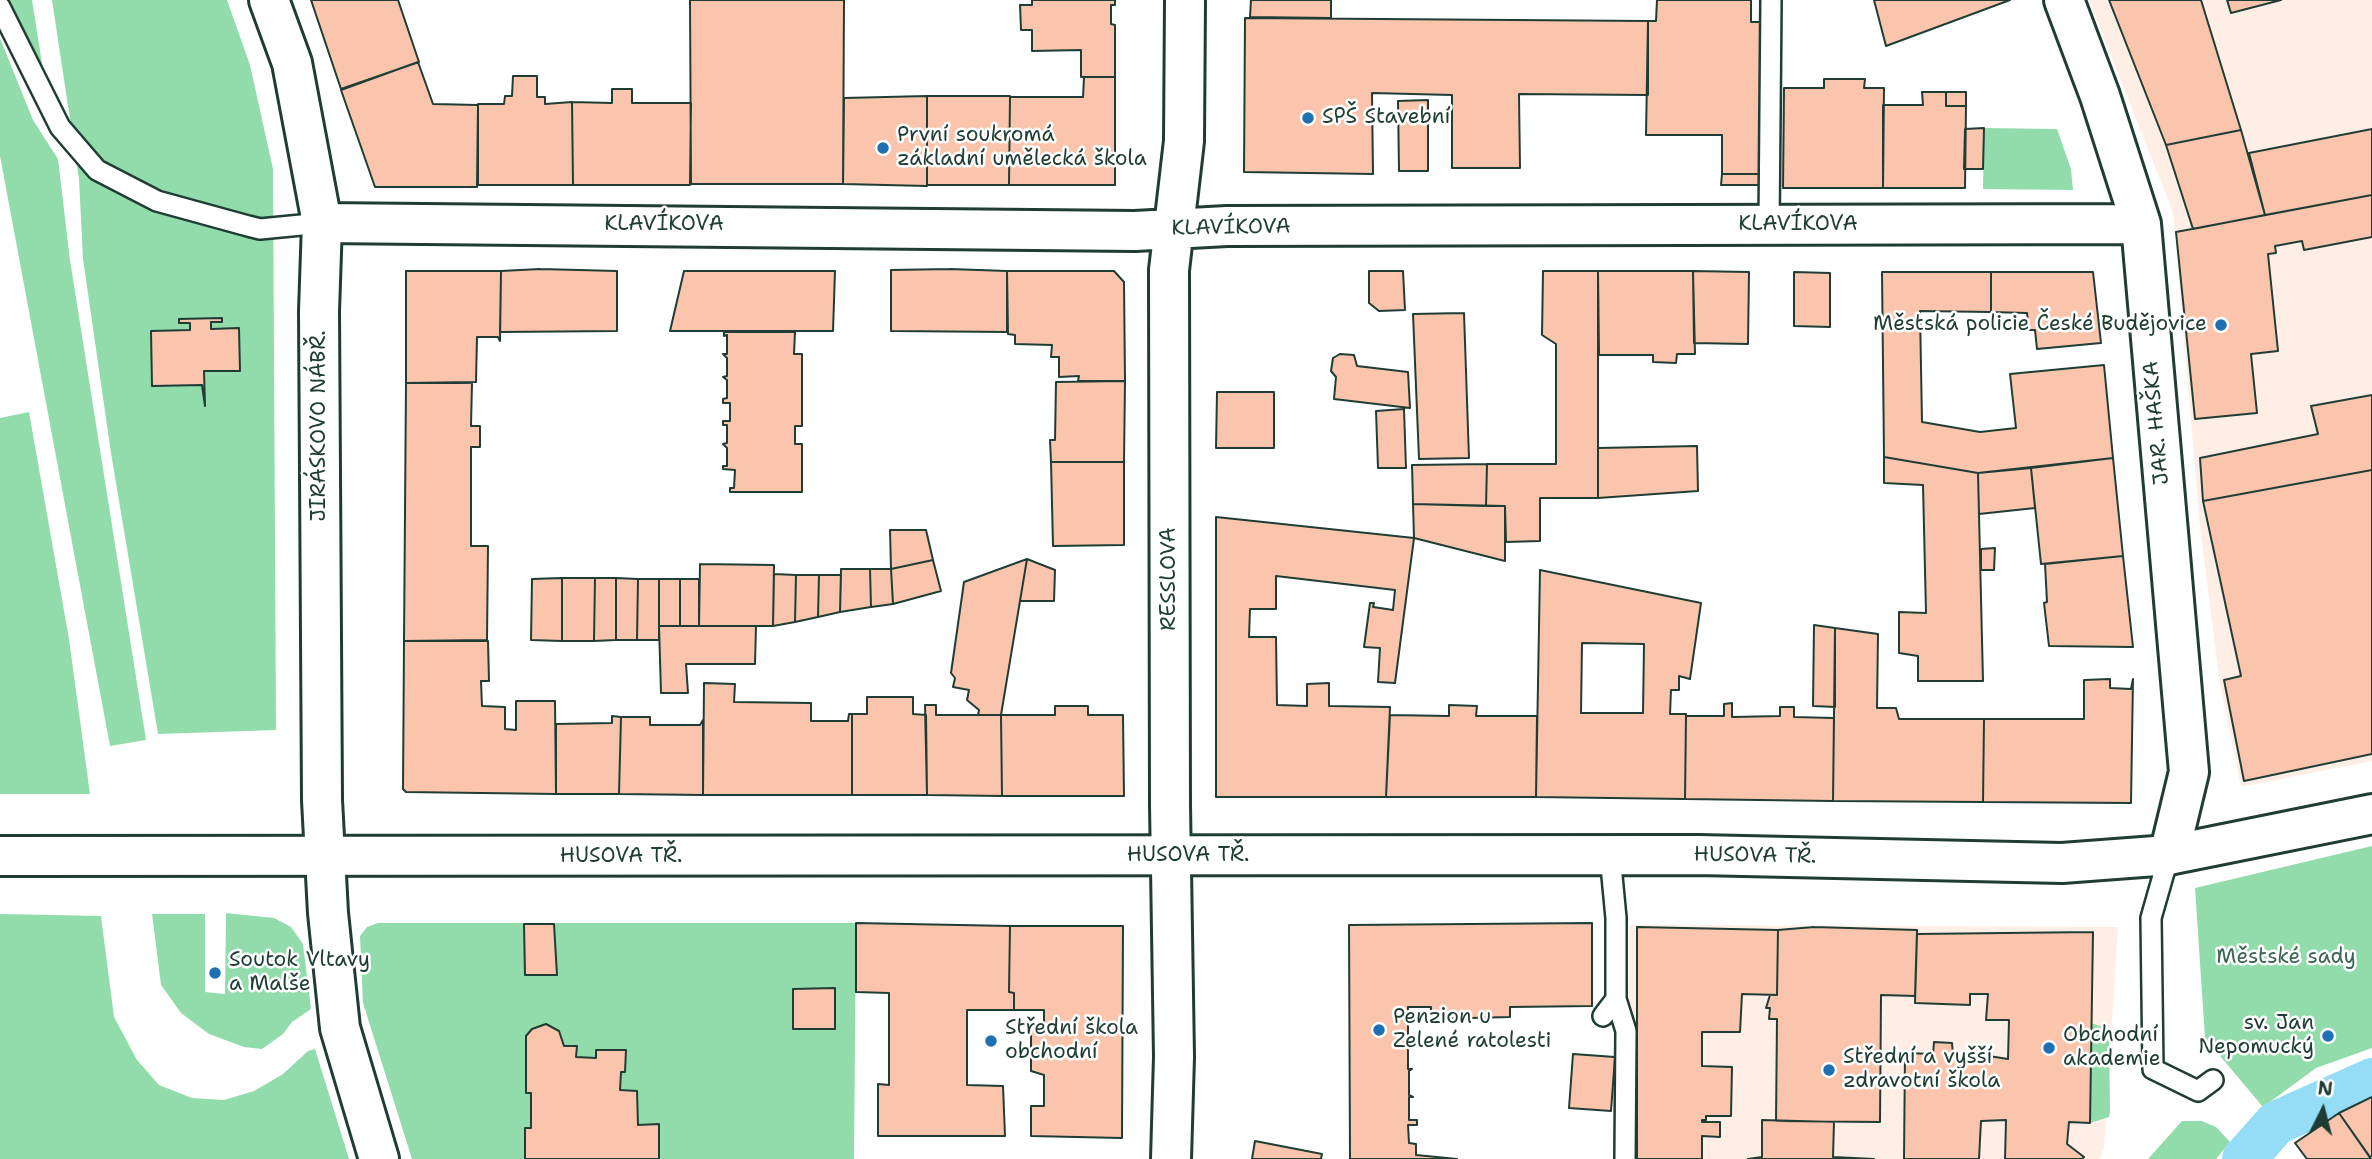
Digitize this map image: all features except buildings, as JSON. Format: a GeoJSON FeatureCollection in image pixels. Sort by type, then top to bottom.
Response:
{"type":"FeatureCollection","features":[{"type":"Feature","properties":{"kind":"street","name":"JIRÁSKOVO NÁBŘ."},"geometry":{"type":"LineString","coordinates":[[269,0],[292,63],[322,223],[320,507],[325,858],[329,940],[340,1028],[379,1159]]}},
{"type":"Feature","properties":{"kind":"street","name":"RESSLOVA"},"geometry":{"type":"LineString","coordinates":[[1171,1159],[1174,1057],[1169,271],[1184,141],[1185,0]]}},
{"type":"Feature","properties":{"kind":"street","name":"JAR. HAŠKA"},"geometry":{"type":"LineString","coordinates":[[2064,0],[2100,96],[2141,225],[2189,772],[2169,855]]}},
{"type":"Feature","properties":{"kind":"street","name":"KLAVÍKOVA"},"geometry":{"type":"LineString","coordinates":[[322,223],[1174,229],[2141,225]]}},
{"type":"Feature","properties":{"kind":"street","name":"HUSOVA TŘ."},"geometry":{"type":"LineString","coordinates":[[0,856],[325,858],[1610,855],[2062,863],[2169,855],[2372,814]]}},
{"type":"Feature","properties":{"kind":"lane"},"geometry":{"type":"LineString","coordinates":[[1769,226],[1771,0]]}},
{"type":"Feature","properties":{"kind":"lane"},"geometry":{"type":"LineString","coordinates":[[0,7],[60,127],[97,170],[157,201],[260,229],[322,223]]}},
{"type":"Feature","properties":{"kind":"lane"},"geometry":{"type":"LineString","coordinates":[[1610,855],[1616,918],[1616,999],[1626,1031],[1625,1159]]}},
{"type":"Feature","properties":{"kind":"lane"},"geometry":{"type":"LineString","coordinates":[[2169,855],[2151,918],[2153,1069],[2198,1091],[2213,1080]]}},
{"type":"Feature","properties":{"kind":"lane"},"geometry":{"type":"LineString","coordinates":[[1603,1016],[1616,999]]}},
{"type":"Feature","properties":{"kind":"shaded area"},"geometry":{"type":"Polygon","coordinates":[[[2089,0],[2372,0],[2372,761],[2241,787],[2219,677],[2200,527],[2173,212],[2089,0]]]}},
{"type":"Feature","properties":{"kind":"shaded area"},"geometry":{"type":"Polygon","coordinates":[[[1629,925],[2118,927],[2104,1149],[2099,1159],[1628,1159],[1629,925]]]}},
{"type":"Feature","properties":{"kind":"green space"},"geometry":{"type":"Polygon","coordinates":[[[10,0],[32,0],[43,70],[36,63],[10,0]]]}},
{"type":"Feature","properties":{"kind":"green space"},"geometry":{"type":"Polygon","coordinates":[[[52,0],[227,0],[250,65],[273,169],[276,730],[158,734],[111,453],[83,259],[79,179],[52,0]]]}},
{"type":"Feature","properties":{"kind":"green space"},"geometry":{"type":"Polygon","coordinates":[[[0,38],[33,120],[58,159],[70,260],[146,740],[110,746],[0,156],[0,38]]]}},
{"type":"Feature","properties":{"kind":"green space"},"geometry":{"type":"Polygon","coordinates":[[[1984,128],[2057,129],[2071,169],[2073,190],[1983,189],[1984,128]]]}},
{"type":"Feature","properties":{"kind":"green space"},"geometry":{"type":"Polygon","coordinates":[[[29,412],[69,639],[90,794],[0,794],[0,418],[29,412]]]}},
{"type":"Feature","properties":{"kind":"green space","name":"Městské sady"},"geometry":{"type":"Polygon","coordinates":[[[2372,846],[2372,1048],[2316,1068],[2263,1107],[2205,1038],[2195,888],[2372,846]]]}},
{"type":"Feature","properties":{"kind":"green space"},"geometry":{"type":"Polygon","coordinates":[[[226,913],[274,918],[291,927],[303,944],[311,1009],[262,1049],[244,1047],[209,1034],[181,1013],[161,985],[152,914],[205,914],[205,992],[225,994],[226,913]]]}},
{"type":"Feature","properties":{"kind":"green space"},"geometry":{"type":"Polygon","coordinates":[[[0,914],[101,916],[114,1017],[137,1060],[159,1085],[192,1098],[224,1100],[254,1091],[283,1074],[308,1051],[315,1049],[349,1159],[0,1159],[0,914]]]}},
{"type":"Feature","properties":{"kind":"green space"},"geometry":{"type":"Polygon","coordinates":[[[378,923],[856,923],[854,1159],[412,1159],[363,1003],[360,936],[367,927],[378,923]]]}},
{"type":"Feature","properties":{"kind":"green space"},"geometry":{"type":"Polygon","coordinates":[[[2091,1023],[2106,1028],[2109,1034],[2110,1111],[2109,1117],[2090,1123],[2091,1023]]]}},
{"type":"Feature","properties":{"kind":"green space"},"geometry":{"type":"Polygon","coordinates":[[[2182,1121],[2202,1121],[2216,1127],[2230,1142],[2216,1159],[2148,1159],[2182,1121]]]}},
{"type":"Feature","properties":{"kind":"waterway"},"geometry":{"type":"LineString","coordinates":[[2244,1159],[2276,1123],[2372,1080]]}},
{"type":"Feature","properties":{"kind":"place","name":"SPŠ Stavební"},"geometry":{"type":"Point","coordinates":[1308,118]}},
{"type":"Feature","properties":{"kind":"place","name":"První soukromá základní umělecká škola"},"geometry":{"type":"Point","coordinates":[883,148]}},
{"type":"Feature","properties":{"kind":"place","name":"Městská policie České Budějovice"},"geometry":{"type":"Point","coordinates":[2221,325]}},
{"type":"Feature","properties":{"kind":"place","name":"Soutok Vltavy a Malše"},"geometry":{"type":"Point","coordinates":[215,973]}},
{"type":"Feature","properties":{"kind":"place","name":"Penzion u Zelené ratolesti"},"geometry":{"type":"Point","coordinates":[1379,1030]}},
{"type":"Feature","properties":{"kind":"place","name":"sv. Jan Nepomucký"},"geometry":{"type":"Point","coordinates":[2328,1036]}},
{"type":"Feature","properties":{"kind":"place","name":"Střední škola obchodní"},"geometry":{"type":"Point","coordinates":[991,1041]}},
{"type":"Feature","properties":{"kind":"place","name":"Obchodní akademie"},"geometry":{"type":"Point","coordinates":[2049,1048]}},
{"type":"Feature","properties":{"kind":"place","name":"Střední a vyšší zdravotní škola"},"geometry":{"type":"Point","coordinates":[1829,1070]}}]}
